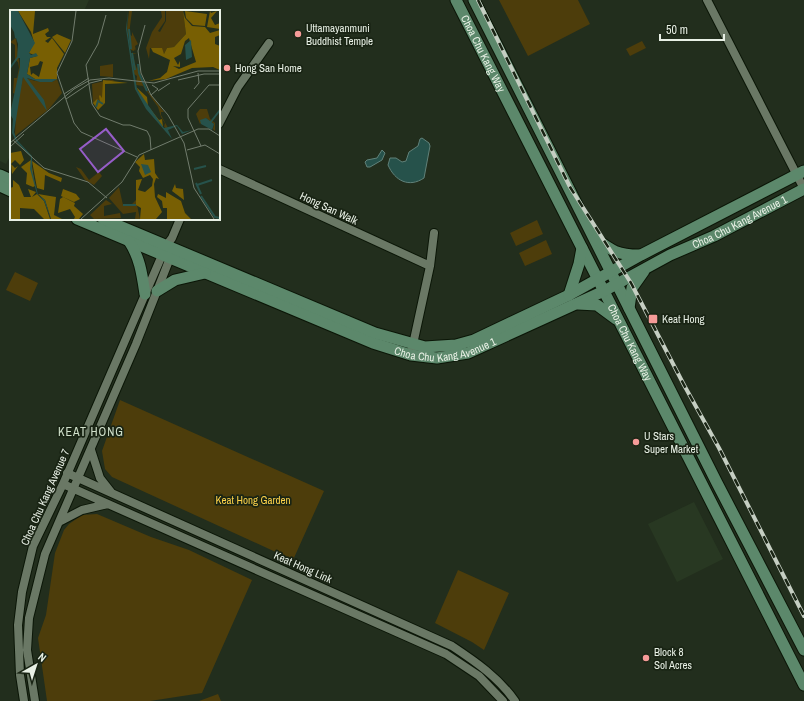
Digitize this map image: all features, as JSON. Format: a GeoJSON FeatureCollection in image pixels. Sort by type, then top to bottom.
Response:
{"type":"FeatureCollection","features":[{"type":"Feature","properties":{"kind":"main road","name":"Choa Chu Kang Way"},"geometry":{"type":"LineString","coordinates":[[456,0],[804,685]]}},
{"type":"Feature","properties":{"kind":"main road","name":"Choa Chu Kang Way"},"geometry":{"type":"LineString","coordinates":[[474,0],[629,308],[804,650]]}},
{"type":"Feature","properties":{"kind":"main road","name":"Choa Chu Kang Avenue 1"},"geometry":{"type":"LineString","coordinates":[[79,220],[129,241],[169,250],[205,273],[373,342],[411,350],[437,358],[468,353],[571,300],[598,279],[641,255],[800,173]]}},
{"type":"Feature","properties":{"kind":"main road"},"geometry":{"type":"LineString","coordinates":[[0,175],[10,180]]}},
{"type":"Feature","properties":{"kind":"main road"},"geometry":{"type":"LineString","coordinates":[[0,186],[10,191]]}},
{"type":"Feature","properties":{"kind":"main road","name":"Choa Chu Kang Avenue 1"},"geometry":{"type":"LineString","coordinates":[[105,220],[169,250],[375,333],[411,350],[425,347],[456,345],[474,340],[571,300],[604,291],[648,267],[694,244],[714,236],[804,189]]}},
{"type":"Feature","properties":{"kind":"main road"},"geometry":{"type":"LineString","coordinates":[[594,238],[611,251],[623,255],[641,255]]}},
{"type":"Feature","properties":{"kind":"main road"},"geometry":{"type":"LineString","coordinates":[[129,241],[136,252],[140,264],[145,294]]}},
{"type":"Feature","properties":{"kind":"main road"},"geometry":{"type":"LineString","coordinates":[[582,248],[571,300],[597,305],[621,324]]}},
{"type":"Feature","properties":{"kind":"main road"},"geometry":{"type":"LineString","coordinates":[[629,308],[632,288],[648,267]]}},
{"type":"Feature","properties":{"kind":"main road"},"geometry":{"type":"LineString","coordinates":[[157,291],[175,280],[205,273]]}},
{"type":"Feature","properties":{"kind":"street"},"geometry":{"type":"LineString","coordinates":[[707,0],[800,173],[804,189]]}},
{"type":"Feature","properties":{"kind":"street"},"geometry":{"type":"LineString","coordinates":[[220,122],[238,87],[269,43]]}},
{"type":"Feature","properties":{"kind":"street","name":"Hong San Walk"},"geometry":{"type":"LineString","coordinates":[[220,169],[430,266]]}},
{"type":"Feature","properties":{"kind":"street"},"geometry":{"type":"LineString","coordinates":[[169,250],[180,220]]}},
{"type":"Feature","properties":{"kind":"street"},"geometry":{"type":"LineString","coordinates":[[411,350],[417,330],[430,266],[434,233]]}},
{"type":"Feature","properties":{"kind":"street","name":"Choa Chu Kang Avenue 7"},"geometry":{"type":"LineString","coordinates":[[34,701],[27,650],[29,618],[45,554],[74,490],[157,291],[169,250]]}},
{"type":"Feature","properties":{"kind":"street","name":"Choa Chu Kang Avenue 7"},"geometry":{"type":"LineString","coordinates":[[24,701],[20,674],[18,625],[22,592],[33,546],[63,484],[145,294],[169,250]]}},
{"type":"Feature","properties":{"kind":"street"},"geometry":{"type":"LineString","coordinates":[[417,330],[425,347]]}},
{"type":"Feature","properties":{"kind":"street"},"geometry":{"type":"LineString","coordinates":[[82,437],[92,447],[100,478],[112,494]]}},
{"type":"Feature","properties":{"kind":"street","name":"Keat Hong Link"},"geometry":{"type":"LineString","coordinates":[[67,474],[452,646],[483,666],[506,688],[515,701]]}},
{"type":"Feature","properties":{"kind":"street","name":"Keat Hong Link"},"geometry":{"type":"LineString","coordinates":[[63,484],[446,654],[479,676],[503,701]]}},
{"type":"Feature","properties":{"kind":"street"},"geometry":{"type":"LineString","coordinates":[[59,522],[82,510],[108,504]]}},
{"type":"Feature","properties":{"kind":"shaded area"},"geometry":{"type":"Polygon","coordinates":[[[0,0],[89,0],[84,10],[10,10],[10,156],[6,164],[0,161],[0,0]]]}},
{"type":"Feature","properties":{"kind":"shaded area"},"geometry":{"type":"Polygon","coordinates":[[[694,502],[723,559],[677,582],[648,524],[694,502]]]}},
{"type":"Feature","properties":{"kind":"green space"},"geometry":{"type":"Polygon","coordinates":[[[499,0],[578,0],[590,24],[528,56],[499,0]]]}},
{"type":"Feature","properties":{"kind":"green space"},"geometry":{"type":"Polygon","coordinates":[[[642,41],[646,48],[630,56],[626,49],[642,41]]]}},
{"type":"Feature","properties":{"kind":"green space"},"geometry":{"type":"Polygon","coordinates":[[[537,220],[543,234],[516,246],[510,233],[537,220]]]}},
{"type":"Feature","properties":{"kind":"green space"},"geometry":{"type":"Polygon","coordinates":[[[546,240],[552,254],[525,266],[519,253],[546,240]]]}},
{"type":"Feature","properties":{"kind":"green space"},"geometry":{"type":"Polygon","coordinates":[[[15,272],[38,283],[30,301],[6,290],[15,272]]]}},
{"type":"Feature","properties":{"kind":"green space","name":"Keat Hong Garden"},"geometry":{"type":"Polygon","coordinates":[[[120,400],[324,491],[293,560],[112,477],[105,469],[102,451],[120,400]]]}},
{"type":"Feature","properties":{"kind":"green space"},"geometry":{"type":"Polygon","coordinates":[[[97,514],[151,537],[189,550],[252,580],[202,693],[150,701],[47,701],[38,638],[46,615],[55,553],[64,530],[69,524],[82,515],[97,514]]]}},
{"type":"Feature","properties":{"kind":"green space"},"geometry":{"type":"Polygon","coordinates":[[[458,570],[509,593],[484,650],[472,642],[435,623],[458,570]]]}},
{"type":"Feature","properties":{"kind":"green space"},"geometry":{"type":"Polygon","coordinates":[[[218,694],[221,701],[199,701],[218,694]]]}},
{"type":"Feature","properties":{"kind":"water"},"geometry":{"type":"Polygon","coordinates":[[[422,138],[429,143],[430,146],[424,178],[413,182],[399,179],[394,175],[388,165],[390,158],[396,158],[402,162],[406,161],[409,152],[418,146],[420,139],[422,138]]]}},
{"type":"Feature","properties":{"kind":"water"},"geometry":{"type":"Polygon","coordinates":[[[382,150],[385,153],[382,160],[370,167],[367,167],[365,162],[367,160],[377,158],[382,150]]]}},
{"type":"Feature","properties":{"kind":"railway"},"geometry":{"type":"LineString","coordinates":[[478,0],[570,187],[631,283],[684,385],[719,448],[804,616]]}},
{"type":"Feature","properties":{"kind":"place","name":"Uttamayanmuni Buddhist Temple"},"geometry":{"type":"Point","coordinates":[298,34]}},
{"type":"Feature","properties":{"kind":"place","name":"Hong San Home"},"geometry":{"type":"Point","coordinates":[227,68]}},
{"type":"Feature","properties":{"kind":"place","name":"Keat Hong"},"geometry":{"type":"Point","coordinates":[653,319]}},
{"type":"Feature","properties":{"kind":"place","name":"U Stars Super Market"},"geometry":{"type":"Point","coordinates":[636,442]}},
{"type":"Feature","properties":{"kind":"place","name":"Block 8 Sol Acres"},"geometry":{"type":"Point","coordinates":[646,658]}},
{"type":"Feature","properties":{"kind":"district","name":"KEAT HONG"},"geometry":{"type":"Point","coordinates":[91,432]}}]}
